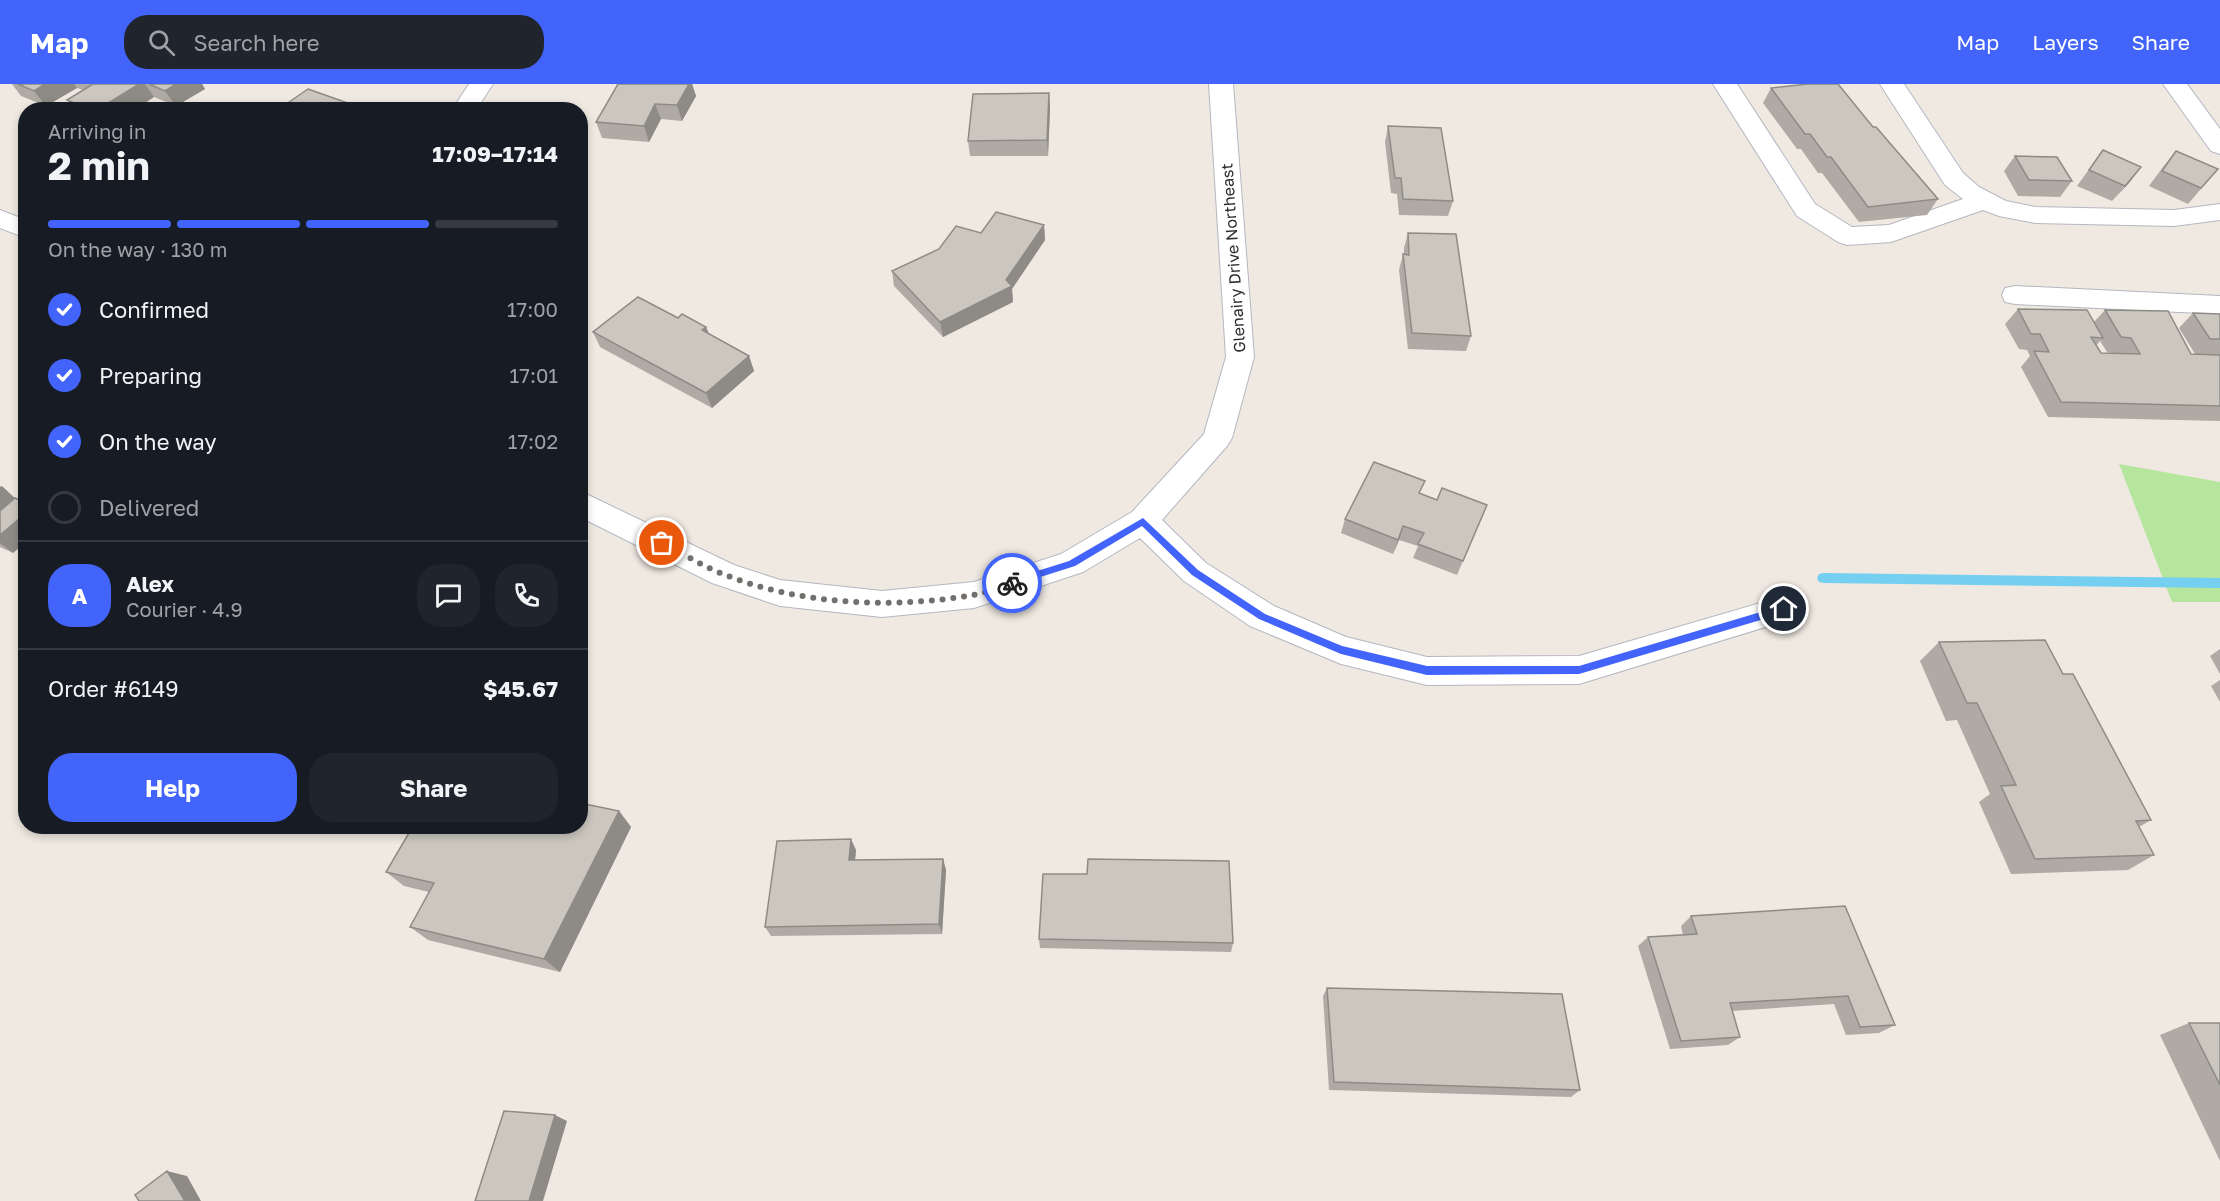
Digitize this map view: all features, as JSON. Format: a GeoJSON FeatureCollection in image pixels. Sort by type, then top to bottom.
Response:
{"type":"FeatureCollection","features":[{"type":"Feature","properties":{"kind":"street"},"geometry":{"type":"LineString","coordinates":[[469,102],[481,84]]}},
{"type":"Feature","properties":{"kind":"street","name":"Glenairy Drive Northeast"},"geometry":{"type":"LineString","coordinates":[[588,507],[723,574],[780,592],[882,604],[974,595],[1072,563],[1143,521],[1217,438],[1240,357],[1221,84]]}},
{"type":"Feature","properties":{"kind":"street"},"geometry":{"type":"LineString","coordinates":[[1725,84],[1806,210],[1847,236],[1891,233],[1984,201]]}},
{"type":"Feature","properties":{"kind":"street"},"geometry":{"type":"LineString","coordinates":[[2175,84],[2220,146]]}},
{"type":"Feature","properties":{"kind":"street"},"geometry":{"type":"LineString","coordinates":[[1894,88],[1954,179],[1970,193],[1999,208],[2036,215],[2174,218],[2220,212]]}},
{"type":"Feature","properties":{"kind":"street"},"geometry":{"type":"LineString","coordinates":[[0,218],[18,226]]}},
{"type":"Feature","properties":{"kind":"street"},"geometry":{"type":"LineString","coordinates":[[2015,295],[2220,305]]}},
{"type":"Feature","properties":{"kind":"street"},"geometry":{"type":"LineString","coordinates":[[1143,521],[1195,572],[1262,616],[1341,650],[1427,670],[1579,670],[1784,609]]}},
{"type":"Feature","properties":{"kind":"green space"},"geometry":{"type":"Polygon","coordinates":[[[2119,464],[2220,482],[2220,602],[2172,602],[2119,464]]]}},
{"type":"Feature","properties":{"kind":"building"},"geometry":{"type":"Polygon","coordinates":[[[18,84],[45,84],[34,91],[18,84]]]}},
{"type":"Feature","properties":{"kind":"building"},"geometry":{"type":"Polygon","coordinates":[[[93,84],[139,84],[110,102],[67,100],[93,84]]]}},
{"type":"Feature","properties":{"kind":"building"},"geometry":{"type":"Polygon","coordinates":[[[149,84],[176,84],[165,91],[149,84]]]}},
{"type":"Feature","properties":{"kind":"building"},"geometry":{"type":"Polygon","coordinates":[[[618,84],[689,84],[677,105],[655,104],[644,126],[596,122],[618,84]]]}},
{"type":"Feature","properties":{"kind":"building"},"geometry":{"type":"Polygon","coordinates":[[[1838,84],[1873,127],[1876,127],[1938,199],[1868,207],[1831,157],[1827,157],[1810,134],[1805,134],[1771,88],[1838,84]]]}},
{"type":"Feature","properties":{"kind":"building"},"geometry":{"type":"Polygon","coordinates":[[[308,89],[345,102],[289,102],[308,89]]]}},
{"type":"Feature","properties":{"kind":"building"},"geometry":{"type":"Polygon","coordinates":[[[1049,93],[1047,140],[968,141],[973,94],[1049,93]]]}},
{"type":"Feature","properties":{"kind":"building"},"geometry":{"type":"Polygon","coordinates":[[[1388,126],[1441,128],[1453,201],[1403,199],[1401,178],[1395,178],[1388,126]]]}},
{"type":"Feature","properties":{"kind":"building"},"geometry":{"type":"Polygon","coordinates":[[[2103,150],[2141,167],[2125,186],[2089,170],[2103,150]]]}},
{"type":"Feature","properties":{"kind":"building"},"geometry":{"type":"Polygon","coordinates":[[[2176,151],[2218,169],[2201,188],[2162,171],[2176,151]]]}},
{"type":"Feature","properties":{"kind":"building"},"geometry":{"type":"Polygon","coordinates":[[[2015,156],[2057,157],[2072,181],[2029,180],[2015,156]]]}},
{"type":"Feature","properties":{"kind":"building"},"geometry":{"type":"Polygon","coordinates":[[[996,212],[1044,225],[1006,280],[1012,286],[940,322],[892,271],[939,249],[956,226],[981,233],[996,212]]]}},
{"type":"Feature","properties":{"kind":"building"},"geometry":{"type":"Polygon","coordinates":[[[1408,233],[1456,234],[1471,336],[1412,333],[1403,254],[1409,255],[1408,233]]]}},
{"type":"Feature","properties":{"kind":"building"},"geometry":{"type":"Polygon","coordinates":[[[638,297],[678,318],[682,314],[706,327],[702,330],[749,356],[706,393],[593,332],[638,297]]]}},
{"type":"Feature","properties":{"kind":"building"},"geometry":{"type":"Polygon","coordinates":[[[2018,309],[2087,310],[2103,338],[2091,337],[2101,353],[2140,354],[2131,338],[2121,337],[2105,310],[2168,311],[2191,354],[2220,355],[2220,406],[2061,402],[2034,351],[2049,352],[2040,334],[2031,334],[2018,309]]]}},
{"type":"Feature","properties":{"kind":"building"},"geometry":{"type":"Polygon","coordinates":[[[2193,313],[2220,314],[2220,339],[2210,339],[2193,313]]]}},
{"type":"Feature","properties":{"kind":"building"},"geometry":{"type":"Polygon","coordinates":[[[1374,462],[1425,481],[1419,493],[1437,500],[1442,488],[1487,505],[1463,561],[1418,544],[1424,533],[1403,526],[1398,540],[1345,519],[1374,462]]]}},
{"type":"Feature","properties":{"kind":"building"},"geometry":{"type":"Polygon","coordinates":[[[15,498],[18,499],[18,520],[0,535],[0,511],[15,498]]]}},
{"type":"Feature","properties":{"kind":"building"},"geometry":{"type":"Polygon","coordinates":[[[2045,640],[2063,674],[2073,674],[2151,820],[2136,821],[2154,855],[2035,859],[2001,786],[2016,785],[1977,703],[1967,703],[1939,642],[2045,640]]]}},
{"type":"Feature","properties":{"kind":"building"},"geometry":{"type":"Polygon","coordinates":[[[588,805],[619,811],[544,959],[410,927],[434,883],[386,872],[408,834],[588,834],[588,805]]]}},
{"type":"Feature","properties":{"kind":"building"},"geometry":{"type":"Polygon","coordinates":[[[851,839],[849,860],[943,859],[939,924],[765,927],[777,841],[851,839]]]}},
{"type":"Feature","properties":{"kind":"building"},"geometry":{"type":"Polygon","coordinates":[[[1088,859],[1229,861],[1233,943],[1039,939],[1043,874],[1087,874],[1088,859]]]}},
{"type":"Feature","properties":{"kind":"building"},"geometry":{"type":"Polygon","coordinates":[[[1845,906],[1895,1025],[1860,1027],[1848,996],[1730,1003],[1740,1037],[1681,1041],[1648,937],[1697,934],[1691,916],[1845,906]]]}},
{"type":"Feature","properties":{"kind":"building"},"geometry":{"type":"Polygon","coordinates":[[[1327,988],[1562,994],[1580,1090],[1334,1082],[1327,988]]]}},
{"type":"Feature","properties":{"kind":"building"},"geometry":{"type":"Polygon","coordinates":[[[2189,1023],[2220,1023],[2220,1085],[2189,1023]]]}},
{"type":"Feature","properties":{"kind":"building"},"geometry":{"type":"Polygon","coordinates":[[[504,1111],[555,1115],[529,1201],[475,1201],[504,1111]]]}},
{"type":"Feature","properties":{"kind":"building"},"geometry":{"type":"Polygon","coordinates":[[[167,1171],[185,1201],[139,1201],[135,1195],[167,1171]]]}},
{"type":"Feature","properties":{"kind":"waterway"},"geometry":{"type":"LineString","coordinates":[[1824,578],[2220,583]]}},
{"type":"Feature","properties":{"kind":"way so far"},"geometry":{"type":"LineString","coordinates":[[662,543],[723,574],[780,592],[862,602],[882,604],[974,595],[1012,583]]}},
{"type":"Feature","properties":{"kind":"route"},"geometry":{"type":"LineString","coordinates":[[1012,583],[1072,563],[1143,521],[1195,572],[1262,616],[1341,650],[1427,670],[1579,670],[1784,609]]}}]}
